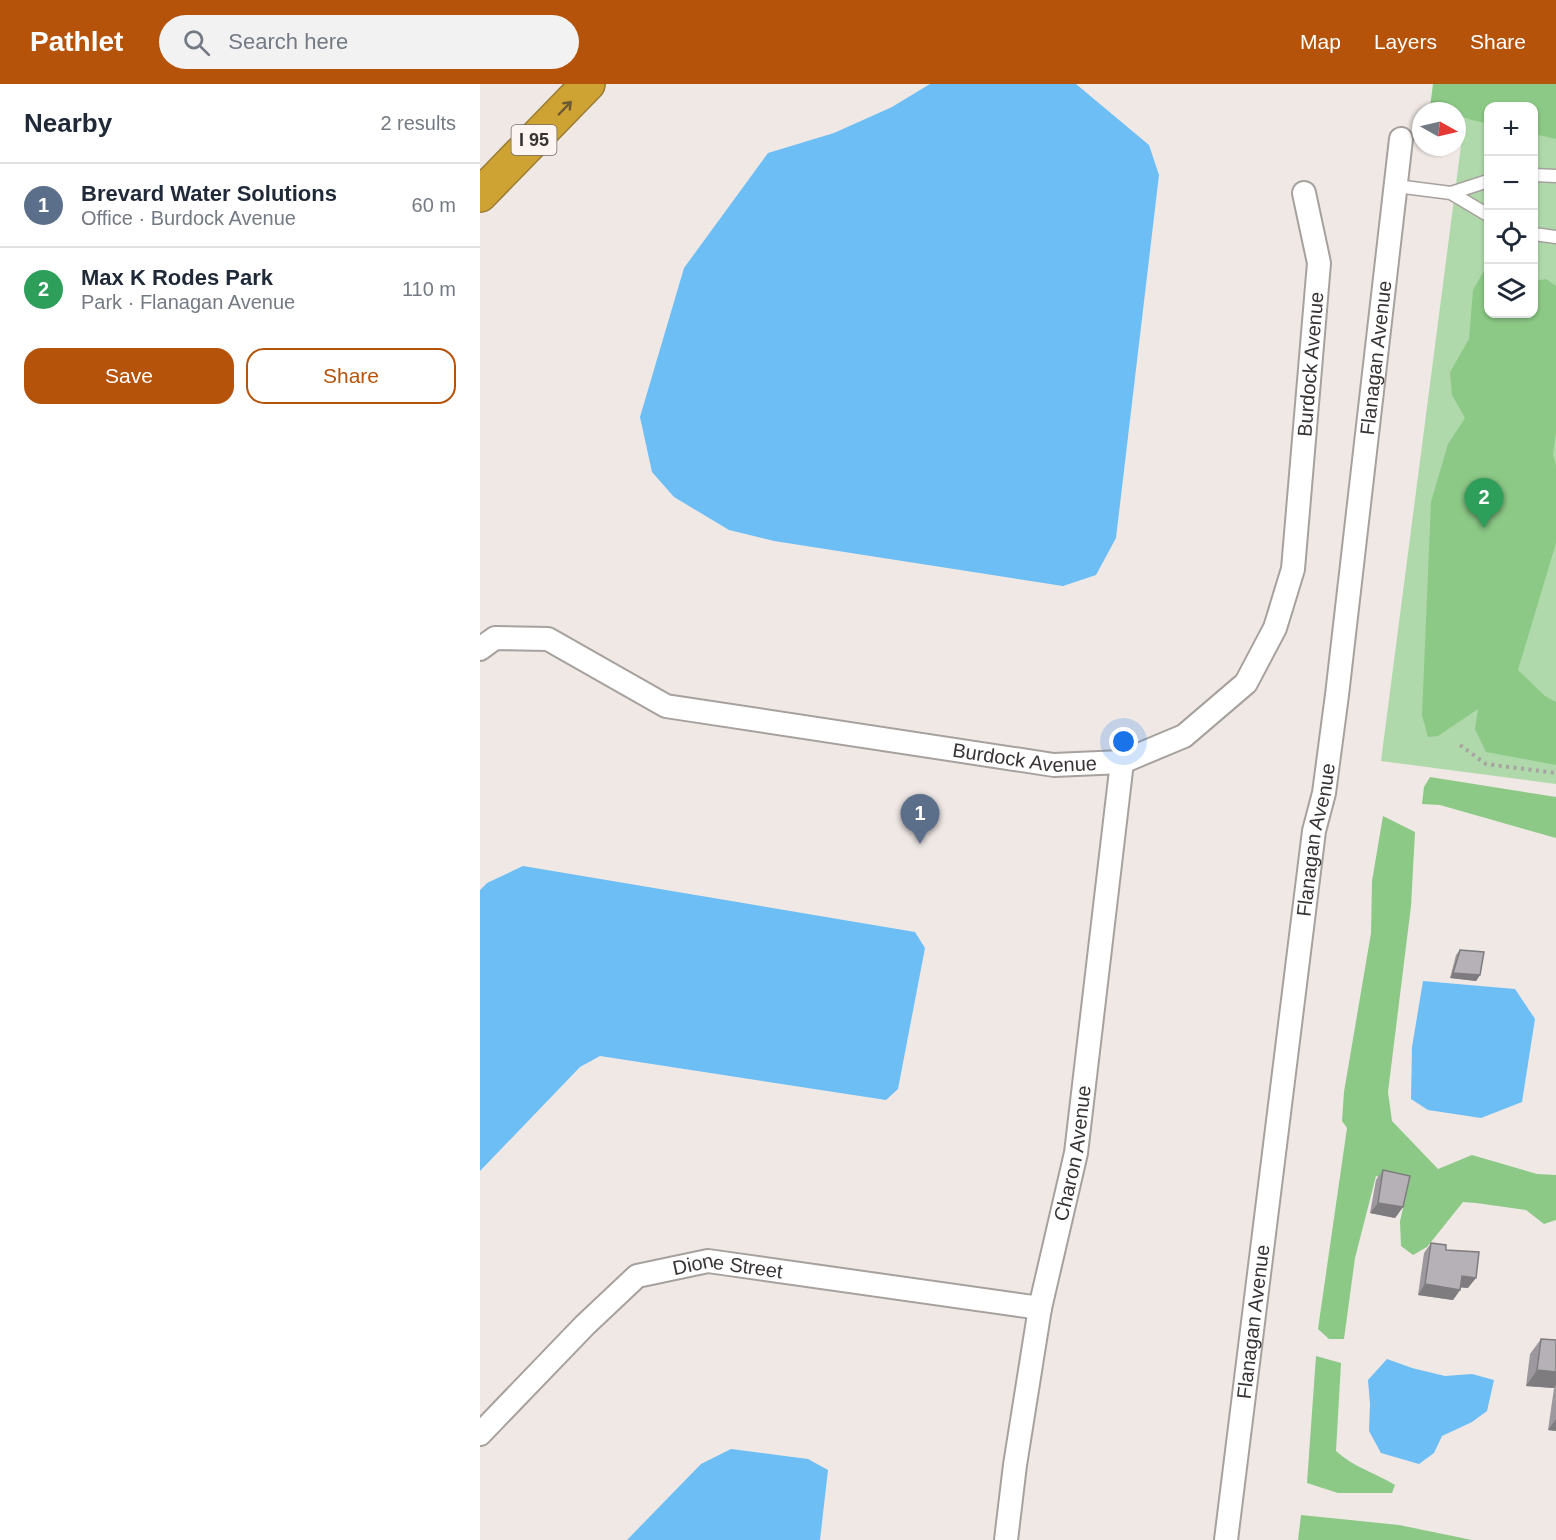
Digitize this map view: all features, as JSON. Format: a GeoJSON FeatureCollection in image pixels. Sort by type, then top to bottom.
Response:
{"type":"FeatureCollection","features":[{"type":"Feature","properties":{"kind":"highway","name":"I 95"},"geometry":{"type":"LineString","coordinates":[[480,195],[588,84]]}},
{"type":"Feature","properties":{"kind":"street","name":"Flanagan Avenue"},"geometry":{"type":"LineString","coordinates":[[1226,1540],[1314,831],[1324,793],[1335,706],[1401,139]]}},
{"type":"Feature","properties":{"kind":"street","name":"Burdock Avenue"},"geometry":{"type":"LineString","coordinates":[[480,649],[495,638],[548,639],[666,706],[1054,765],[1122,762],[1184,736],[1245,683],[1275,628],[1293,569],[1319,263],[1304,194]]}},
{"type":"Feature","properties":{"kind":"street","name":"Charon Avenue"},"geometry":{"type":"LineString","coordinates":[[1006,1540],[1015,1465],[1040,1308],[1076,1153],[1122,762]]}},
{"type":"Feature","properties":{"kind":"street","name":"Dione Street"},"geometry":{"type":"LineString","coordinates":[[480,1434],[585,1325],[636,1276],[708,1262],[1040,1308]]}},
{"type":"Feature","properties":{"kind":"lane"},"geometry":{"type":"LineString","coordinates":[[1538,175],[1556,176]]}},
{"type":"Feature","properties":{"kind":"lane"},"geometry":{"type":"LineString","coordinates":[[1451,193],[1484,182]]}},
{"type":"Feature","properties":{"kind":"lane"},"geometry":{"type":"LineString","coordinates":[[1396,186],[1451,193],[1484,212]]}},
{"type":"Feature","properties":{"kind":"lane"},"geometry":{"type":"LineString","coordinates":[[1538,235],[1556,237]]}},
{"type":"Feature","properties":{"kind":"path"},"geometry":{"type":"LineString","coordinates":[[1460,745],[1485,764],[1556,773]]}},
{"type":"Feature","properties":{"kind":"green space"},"geometry":{"type":"Polygon","coordinates":[[[1433,84],[1556,84],[1556,139],[1538,135],[1538,102],[1484,102],[1484,123],[1466,118],[1466,102],[1431,102],[1433,84]]]}},
{"type":"Feature","properties":{"kind":"green space"},"geometry":{"type":"Polygon","coordinates":[[[1469,84],[1556,84],[1556,784],[1381,761],[1460,156],[1466,156],[1466,107],[1469,84]]]}},
{"type":"Feature","properties":{"kind":"green space"},"geometry":{"type":"Polygon","coordinates":[[[1484,271],[1484,318],[1538,318],[1538,280],[1546,279],[1556,286],[1556,431],[1553,455],[1556,465],[1556,543],[1518,670],[1545,696],[1556,702],[1556,765],[1486,752],[1475,729],[1478,709],[1438,736],[1428,737],[1422,715],[1431,502],[1448,444],[1465,418],[1452,395],[1450,372],[1469,339],[1473,290],[1484,271]]]}},
{"type":"Feature","properties":{"kind":"green space"},"geometry":{"type":"Polygon","coordinates":[[[1430,777],[1556,797],[1556,838],[1440,805],[1422,804],[1424,787],[1430,777]]]}},
{"type":"Feature","properties":{"kind":"green space"},"geometry":{"type":"Polygon","coordinates":[[[1383,816],[1415,832],[1411,906],[1388,1092],[1392,1121],[1438,1169],[1472,1155],[1537,1174],[1556,1175],[1556,1220],[1544,1224],[1526,1210],[1463,1202],[1427,1247],[1413,1255],[1401,1246],[1400,1221],[1408,1187],[1376,1176],[1355,1258],[1344,1339],[1329,1339],[1318,1329],[1347,1128],[1342,1121],[1344,1092],[1371,933],[1372,881],[1383,816]]]}},
{"type":"Feature","properties":{"kind":"green space"},"geometry":{"type":"Polygon","coordinates":[[[1316,1356],[1341,1363],[1336,1451],[1395,1485],[1392,1493],[1338,1493],[1307,1483],[1316,1356]]]}},
{"type":"Feature","properties":{"kind":"green space"},"geometry":{"type":"Polygon","coordinates":[[[1301,1515],[1399,1525],[1472,1540],[1298,1540],[1301,1515]]]}},
{"type":"Feature","properties":{"kind":"water"},"geometry":{"type":"Polygon","coordinates":[[[930,84],[1076,84],[1149,145],[1159,175],[1116,538],[1096,575],[1063,586],[774,541],[729,530],[674,497],[652,472],[640,417],[684,268],[768,153],[834,133],[892,107],[930,84]]]}},
{"type":"Feature","properties":{"kind":"water"},"geometry":{"type":"Polygon","coordinates":[[[523,866],[915,932],[925,948],[898,1089],[886,1100],[600,1056],[580,1067],[480,1171],[480,890],[487,883],[523,866]]]}},
{"type":"Feature","properties":{"kind":"water"},"geometry":{"type":"Polygon","coordinates":[[[1423,981],[1515,989],[1535,1019],[1522,1102],[1481,1118],[1428,1110],[1411,1099],[1412,1047],[1423,981]]]}},
{"type":"Feature","properties":{"kind":"water"},"geometry":{"type":"Polygon","coordinates":[[[1387,1359],[1445,1376],[1472,1374],[1494,1380],[1487,1411],[1472,1422],[1442,1436],[1434,1453],[1419,1464],[1381,1453],[1369,1431],[1368,1380],[1387,1359]]]}},
{"type":"Feature","properties":{"kind":"water"},"geometry":{"type":"Polygon","coordinates":[[[731,1449],[808,1459],[828,1470],[820,1540],[627,1540],[701,1464],[731,1449]]]}},
{"type":"Feature","properties":{"kind":"building"},"geometry":{"type":"Polygon","coordinates":[[[1460,950],[1484,952],[1480,975],[1453,973],[1460,950]]]}},
{"type":"Feature","properties":{"kind":"building"},"geometry":{"type":"Polygon","coordinates":[[[1383,1170],[1410,1176],[1403,1207],[1378,1203],[1383,1170]]]}},
{"type":"Feature","properties":{"kind":"building"},"geometry":{"type":"Polygon","coordinates":[[[1431,1243],[1446,1245],[1446,1250],[1479,1252],[1476,1278],[1462,1276],[1460,1290],[1425,1284],[1431,1243]]]}},
{"type":"Feature","properties":{"kind":"building"},"geometry":{"type":"Polygon","coordinates":[[[1541,1339],[1556,1340],[1556,1372],[1537,1370],[1541,1339]]]}},
{"type":"Feature","properties":{"kind":"place","name":"Max K Rodes Park"},"geometry":{"type":"Point","coordinates":[1484,528]}},
{"type":"Feature","properties":{"kind":"place","name":"Brevard Water Solutions"},"geometry":{"type":"Point","coordinates":[920,844]}}]}
